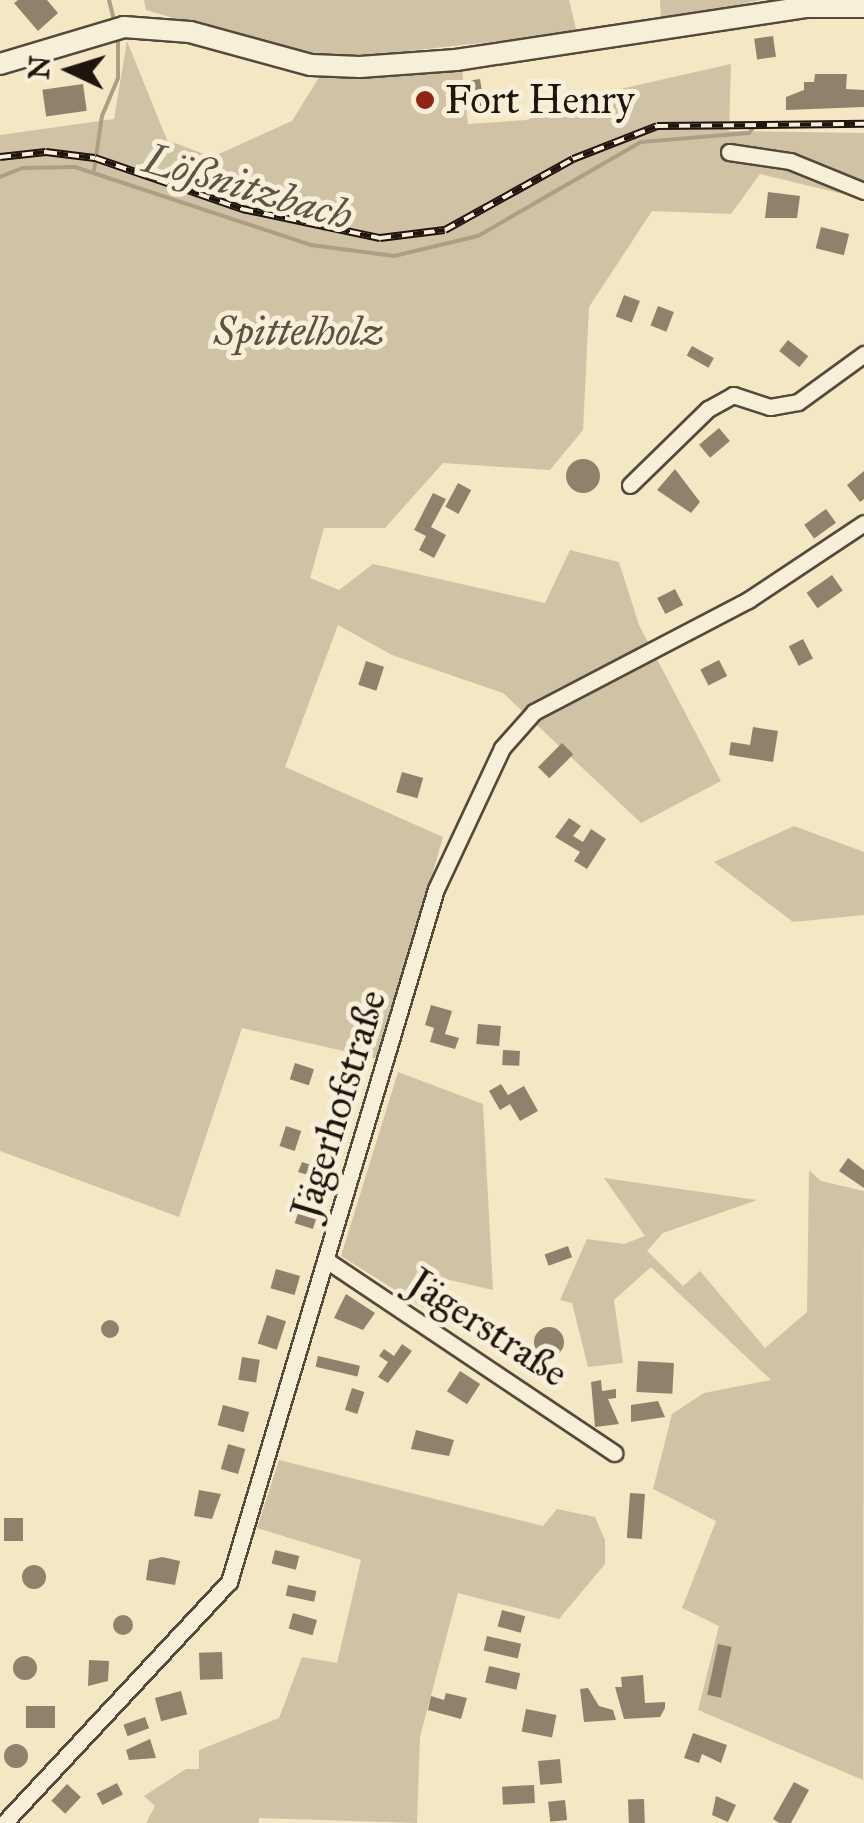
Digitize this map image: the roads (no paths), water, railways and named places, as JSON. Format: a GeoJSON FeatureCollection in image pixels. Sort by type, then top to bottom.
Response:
{"type":"FeatureCollection","features":[{"type":"Feature","properties":{"kind":"street"},"geometry":{"type":"LineString","coordinates":[[0,64],[116,28],[190,32],[310,66],[360,67],[456,60],[807,7],[864,7]]}},
{"type":"Feature","properties":{"kind":"street"},"geometry":{"type":"LineString","coordinates":[[729,152],[790,161],[864,191]]}},
{"type":"Feature","properties":{"kind":"street"},"geometry":{"type":"LineString","coordinates":[[630,486],[708,409],[733,395],[770,407],[798,402],[864,354]]}},
{"type":"Feature","properties":{"kind":"street","name":"Jägerhofstraße"},"geometry":{"type":"LineString","coordinates":[[4,1823],[228,1582],[436,889],[502,748],[534,712],[748,600],[864,523]]}},
{"type":"Feature","properties":{"kind":"street","name":"Jägerstraße"},"geometry":{"type":"LineString","coordinates":[[326,1260],[614,1452]]}},
{"type":"Feature","properties":{"kind":"waterway"},"geometry":{"type":"LineString","coordinates":[[109,0],[115,24]]}},
{"type":"Feature","properties":{"kind":"waterway"},"geometry":{"type":"LineString","coordinates":[[94,170],[102,116],[118,78],[118,39]]}},
{"type":"Feature","properties":{"kind":"waterway","name":"Lößnitzbach"},"geometry":{"type":"LineString","coordinates":[[0,177],[22,168],[75,167],[311,245],[394,256],[478,236],[641,142],[749,133],[753,128]]}},
{"type":"Feature","properties":{"kind":"railway"},"geometry":{"type":"LineString","coordinates":[[0,157],[46,152],[95,158],[242,209],[380,238],[445,230],[573,159],[657,126],[864,124]]}},
{"type":"Feature","properties":{"kind":"place","name":"Fort Henry"},"geometry":{"type":"Point","coordinates":[425,100]}},
{"type":"Feature","properties":{"kind":"park label","name":"Spittelholz"},"geometry":{"type":"Point","coordinates":[299,332]}}]}
